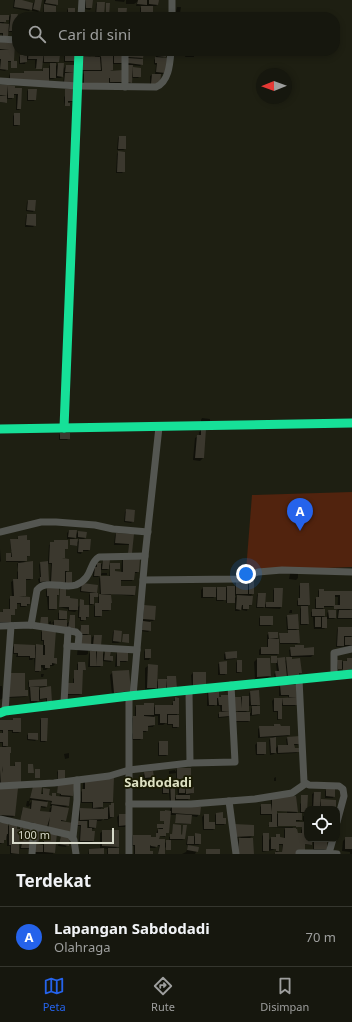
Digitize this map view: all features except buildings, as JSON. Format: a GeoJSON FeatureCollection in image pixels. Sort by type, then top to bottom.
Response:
{"type":"FeatureCollection","features":[{"type":"Feature","properties":{"kind":"street"},"geometry":{"type":"LineString","coordinates":[[81,12],[82,0]]}},
{"type":"Feature","properties":{"kind":"street"},"geometry":{"type":"LineString","coordinates":[[172,0],[172,12]]}},
{"type":"Feature","properties":{"kind":"street"},"geometry":{"type":"LineString","coordinates":[[0,39],[12,40]]}},
{"type":"Feature","properties":{"kind":"street"},"geometry":{"type":"LineString","coordinates":[[64,428],[79,56]]}},
{"type":"Feature","properties":{"kind":"street"},"geometry":{"type":"LineString","coordinates":[[124,86],[125,56]]}},
{"type":"Feature","properties":{"kind":"street"},"geometry":{"type":"LineString","coordinates":[[0,81],[78,86],[156,87],[161,85],[165,79],[170,56]]}},
{"type":"Feature","properties":{"kind":"street"},"geometry":{"type":"LineString","coordinates":[[0,429],[352,423]]}},
{"type":"Feature","properties":{"kind":"street"},"geometry":{"type":"LineString","coordinates":[[129,854],[131,696],[137,650],[145,556],[159,427]]}},
{"type":"Feature","properties":{"kind":"street"},"geometry":{"type":"LineString","coordinates":[[0,532],[41,522],[56,522],[95,525],[113,529],[148,532]]}},
{"type":"Feature","properties":{"kind":"street"},"geometry":{"type":"LineString","coordinates":[[31,625],[39,586],[75,585],[88,577],[94,561],[99,556],[145,556]]}},
{"type":"Feature","properties":{"kind":"street"},"geometry":{"type":"LineString","coordinates":[[143,580],[238,579],[258,572],[282,570],[352,572]]}},
{"type":"Feature","properties":{"kind":"street"},"geometry":{"type":"LineString","coordinates":[[0,626],[31,625],[68,630],[78,633],[78,646]]}},
{"type":"Feature","properties":{"kind":"street"},"geometry":{"type":"LineString","coordinates":[[11,626],[3,712],[64,703],[352,674]]}},
{"type":"Feature","properties":{"kind":"street"},"geometry":{"type":"LineString","coordinates":[[64,703],[68,630]]}},
{"type":"Feature","properties":{"kind":"street"},"geometry":{"type":"LineString","coordinates":[[67,646],[137,650]]}},
{"type":"Feature","properties":{"kind":"street"},"geometry":{"type":"LineString","coordinates":[[334,675],[334,653],[337,651],[352,649]]}},
{"type":"Feature","properties":{"kind":"street"},"geometry":{"type":"LineString","coordinates":[[299,679],[305,784]]}},
{"type":"Feature","properties":{"kind":"street"},"geometry":{"type":"LineString","coordinates":[[0,786],[48,784],[109,776],[129,770],[190,763],[235,762],[231,685]]}},
{"type":"Feature","properties":{"kind":"street"},"geometry":{"type":"LineString","coordinates":[[189,690],[190,763]]}},
{"type":"Feature","properties":{"kind":"street"},"geometry":{"type":"LineString","coordinates":[[76,854],[76,843],[72,837],[77,800],[77,780]]}},
{"type":"Feature","properties":{"kind":"street"},"geometry":{"type":"LineString","coordinates":[[129,804],[191,804],[229,801],[292,793],[305,784]]}},
{"type":"Feature","properties":{"kind":"street"},"geometry":{"type":"LineString","coordinates":[[305,784],[309,786],[339,786],[343,789],[344,796],[340,811]]}},
{"type":"Feature","properties":{"kind":"street"},"geometry":{"type":"LineString","coordinates":[[229,801],[236,854]]}},
{"type":"Feature","properties":{"kind":"street"},"geometry":{"type":"LineString","coordinates":[[0,819],[72,837]]}},
{"type":"Feature","properties":{"kind":"street"},"geometry":{"type":"LineString","coordinates":[[32,854],[34,827]]}},
{"type":"Feature","properties":{"kind":"street"},"geometry":{"type":"LineString","coordinates":[[329,853],[332,842]]}},
{"type":"Feature","properties":{"kind":"street"},"geometry":{"type":"LineString","coordinates":[[300,853],[337,854]]}},
{"type":"Feature","properties":{"kind":"shaded area"},"geometry":{"type":"Polygon","coordinates":[[[352,492],[352,567],[246,571],[252,495],[352,492]]]}},
{"type":"Feature","properties":{"kind":"traffic: fast"},"geometry":{"type":"LineString","coordinates":[[64,428],[79,56]]}},
{"type":"Feature","properties":{"kind":"traffic: fast"},"geometry":{"type":"LineString","coordinates":[[0,429],[352,423]]}},
{"type":"Feature","properties":{"kind":"traffic: fast"},"geometry":{"type":"LineString","coordinates":[[0,713],[5,711],[129,696],[352,674]]}},
{"type":"Feature","properties":{"kind":"place","name":"Lapangan Sabdodadi"},"geometry":{"type":"Point","coordinates":[300,531]}},
{"type":"Feature","properties":{"kind":"district","name":"Sabdodadi"},"geometry":{"type":"Point","coordinates":[158,782]}}]}
